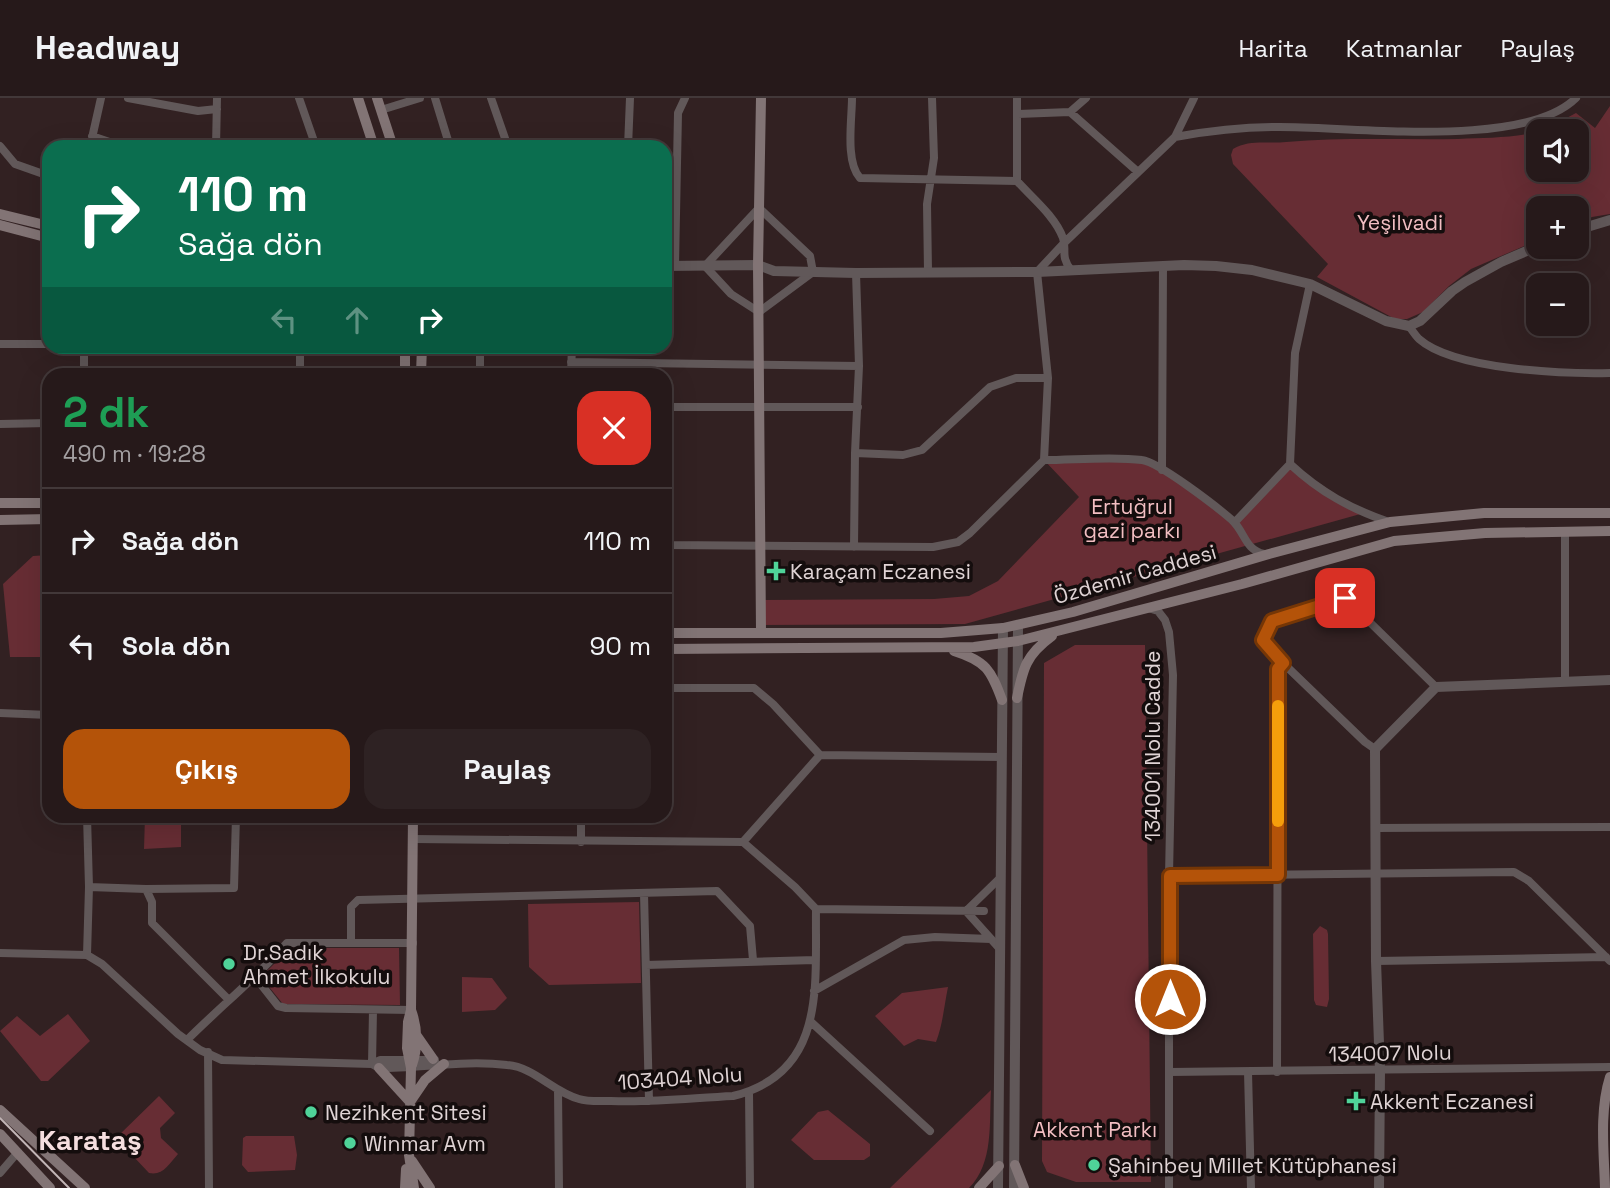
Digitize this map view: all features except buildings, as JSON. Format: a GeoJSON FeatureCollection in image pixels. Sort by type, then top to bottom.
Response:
{"type":"FeatureCollection","features":[{"type":"Feature","properties":{"kind":"main road"},"geometry":{"type":"LineString","coordinates":[[358,98],[371,140]]}},
{"type":"Feature","properties":{"kind":"main road"},"geometry":{"type":"LineString","coordinates":[[377,98],[391,140]]}},
{"type":"Feature","properties":{"kind":"main road"},"geometry":{"type":"LineString","coordinates":[[761,98],[758,265],[761,632]]}},
{"type":"Feature","properties":{"kind":"main road"},"geometry":{"type":"LineString","coordinates":[[0,215],[42,224]]}},
{"type":"Feature","properties":{"kind":"main road"},"geometry":{"type":"LineString","coordinates":[[0,225],[42,236]]}},
{"type":"Feature","properties":{"kind":"main road"},"geometry":{"type":"LineString","coordinates":[[0,503],[42,503]]}},
{"type":"Feature","properties":{"kind":"main road","name":"Özdemir Caddesi"},"geometry":{"type":"LineString","coordinates":[[672,633],[941,633],[1003,628],[1121,599],[1269,554],[1390,522],[1484,513],[1610,513]]}},
{"type":"Feature","properties":{"kind":"main road"},"geometry":{"type":"LineString","coordinates":[[0,520],[42,519]]}},
{"type":"Feature","properties":{"kind":"main road","name":"Özdemir Caddesi"},"geometry":{"type":"LineString","coordinates":[[672,649],[945,648],[1004,644],[1242,584],[1394,541],[1485,533],[1610,531]]}},
{"type":"Feature","properties":{"kind":"main road"},"geometry":{"type":"LineString","coordinates":[[1017,698],[1023,667],[1034,650],[1058,631]]}},
{"type":"Feature","properties":{"kind":"main road"},"geometry":{"type":"LineString","coordinates":[[945,648],[971,657],[986,666],[994,677],[1002,700]]}},
{"type":"Feature","properties":{"kind":"main road"},"geometry":{"type":"LineString","coordinates":[[413,823],[413,943],[411,1010],[408,1022],[411,1062],[409,1156],[414,1188]]}},
{"type":"Feature","properties":{"kind":"main road"},"geometry":{"type":"LineString","coordinates":[[411,1010],[416,1036],[411,1062]]}},
{"type":"Feature","properties":{"kind":"main road"},"geometry":{"type":"LineString","coordinates":[[410,1102],[439,1062],[416,1036]]}},
{"type":"Feature","properties":{"kind":"main road"},"geometry":{"type":"LineString","coordinates":[[376,1066],[410,1102]]}},
{"type":"Feature","properties":{"kind":"main road"},"geometry":{"type":"LineString","coordinates":[[1605,1188],[1604,1114],[1610,1077]]}},
{"type":"Feature","properties":{"kind":"main road"},"geometry":{"type":"LineString","coordinates":[[0,1110],[85,1188]]}},
{"type":"Feature","properties":{"kind":"main road"},"geometry":{"type":"LineString","coordinates":[[0,1134],[50,1188]]}},
{"type":"Feature","properties":{"kind":"main road"},"geometry":{"type":"LineString","coordinates":[[405,1188],[409,1156]]}},
{"type":"Feature","properties":{"kind":"main road"},"geometry":{"type":"LineString","coordinates":[[409,1156],[430,1188]]}},
{"type":"Feature","properties":{"kind":"main road"},"geometry":{"type":"LineString","coordinates":[[1015,1165],[1024,1188]]}},
{"type":"Feature","properties":{"kind":"main road"},"geometry":{"type":"LineString","coordinates":[[979,1188],[999,1166]]}},
{"type":"Feature","properties":{"kind":"main road"},"geometry":{"type":"LineString","coordinates":[[397,1188],[405,1173]]}},
{"type":"Feature","properties":{"kind":"street"},"geometry":{"type":"LineString","coordinates":[[91,140],[101,98]]}},
{"type":"Feature","properties":{"kind":"street"},"geometry":{"type":"LineString","coordinates":[[128,98],[198,111],[217,110]]}},
{"type":"Feature","properties":{"kind":"street"},"geometry":{"type":"LineString","coordinates":[[216,140],[217,98]]}},
{"type":"Feature","properties":{"kind":"street"},"geometry":{"type":"LineString","coordinates":[[299,98],[314,140]]}},
{"type":"Feature","properties":{"kind":"street"},"geometry":{"type":"LineString","coordinates":[[381,110],[420,98]]}},
{"type":"Feature","properties":{"kind":"street"},"geometry":{"type":"LineString","coordinates":[[435,98],[448,140]]}},
{"type":"Feature","properties":{"kind":"street"},"geometry":{"type":"LineString","coordinates":[[491,98],[506,140]]}},
{"type":"Feature","properties":{"kind":"street"},"geometry":{"type":"LineString","coordinates":[[628,140],[631,98]]}},
{"type":"Feature","properties":{"kind":"street"},"geometry":{"type":"LineString","coordinates":[[672,249],[676,214],[678,113],[685,98]]}},
{"type":"Feature","properties":{"kind":"street"},"geometry":{"type":"LineString","coordinates":[[852,98],[851,152],[854,171],[860,178],[1017,181]]}},
{"type":"Feature","properties":{"kind":"street"},"geometry":{"type":"LineString","coordinates":[[928,271],[927,204],[934,159],[932,98]]}},
{"type":"Feature","properties":{"kind":"street"},"geometry":{"type":"LineString","coordinates":[[1017,98],[1017,181],[1057,225],[1065,242],[1063,255],[1071,270]]}},
{"type":"Feature","properties":{"kind":"street"},"geometry":{"type":"LineString","coordinates":[[1018,114],[1070,112],[1086,98]]}},
{"type":"Feature","properties":{"kind":"street"},"geometry":{"type":"LineString","coordinates":[[672,545],[933,547],[958,542],[970,533],[1044,460],[1048,378],[1037,272],[1175,137],[1194,98]]}},
{"type":"Feature","properties":{"kind":"street"},"geometry":{"type":"LineString","coordinates":[[1175,137],[1212,131],[1275,127],[1434,132],[1496,128],[1556,112],[1576,98]]}},
{"type":"Feature","properties":{"kind":"street"},"geometry":{"type":"LineString","coordinates":[[1070,112],[1138,172]]}},
{"type":"Feature","properties":{"kind":"street"},"geometry":{"type":"LineString","coordinates":[[92,136],[104,140]]}},
{"type":"Feature","properties":{"kind":"street"},"geometry":{"type":"LineString","coordinates":[[0,146],[15,164],[42,174]]}},
{"type":"Feature","properties":{"kind":"street"},"geometry":{"type":"LineString","coordinates":[[705,266],[759,208],[810,256],[813,272]]}},
{"type":"Feature","properties":{"kind":"street"},"geometry":{"type":"LineString","coordinates":[[1589,226],[1610,220]]}},
{"type":"Feature","properties":{"kind":"street"},"geometry":{"type":"LineString","coordinates":[[672,266],[758,265],[774,271],[856,273],[1037,272],[1216,266],[1252,270],[1310,284],[1386,321],[1409,326],[1420,321],[1465,282],[1526,251]]}},
{"type":"Feature","properties":{"kind":"street"},"geometry":{"type":"LineString","coordinates":[[705,266],[731,294],[760,312],[813,272]]}},
{"type":"Feature","properties":{"kind":"street"},"geometry":{"type":"LineString","coordinates":[[1162,470],[1163,266]]}},
{"type":"Feature","properties":{"kind":"street"},"geometry":{"type":"LineString","coordinates":[[854,547],[859,366],[856,273]]}},
{"type":"Feature","properties":{"kind":"street"},"geometry":{"type":"LineString","coordinates":[[1235,522],[1290,464],[1295,353],[1310,284]]}},
{"type":"Feature","properties":{"kind":"street"},"geometry":{"type":"LineString","coordinates":[[1409,326],[1419,340],[1474,362],[1578,374],[1610,373]]}},
{"type":"Feature","properties":{"kind":"street"},"geometry":{"type":"LineString","coordinates":[[0,344],[42,344]]}},
{"type":"Feature","properties":{"kind":"street"},"geometry":{"type":"LineString","coordinates":[[571,368],[572,354]]}},
{"type":"Feature","properties":{"kind":"street"},"geometry":{"type":"LineString","coordinates":[[571,362],[859,366]]}},
{"type":"Feature","properties":{"kind":"street"},"geometry":{"type":"LineString","coordinates":[[855,453],[902,455],[922,450],[990,387],[1016,378],[1048,378]]}},
{"type":"Feature","properties":{"kind":"street"},"geometry":{"type":"LineString","coordinates":[[672,407],[858,407]]}},
{"type":"Feature","properties":{"kind":"street"},"geometry":{"type":"LineString","coordinates":[[0,424],[42,423]]}},
{"type":"Feature","properties":{"kind":"street"},"geometry":{"type":"LineString","coordinates":[[1044,460],[1145,460],[1235,522],[1247,544],[1256,552],[1269,554]]}},
{"type":"Feature","properties":{"kind":"street"},"geometry":{"type":"LineString","coordinates":[[1290,464],[1324,492],[1354,508],[1390,522]]}},
{"type":"Feature","properties":{"kind":"street"},"geometry":{"type":"LineString","coordinates":[[1565,532],[1565,681]]}},
{"type":"Feature","properties":{"kind":"street"},"geometry":{"type":"LineString","coordinates":[[1237,564],[1245,555],[1247,544]]}},
{"type":"Feature","properties":{"kind":"street"},"geometry":{"type":"LineString","coordinates":[[1375,749],[1283,663],[1263,640],[1272,621],[1345,598],[1436,687]]}},
{"type":"Feature","properties":{"kind":"street","name":"134001 Nolu Cadde"},"geometry":{"type":"LineString","coordinates":[[1148,608],[1158,611],[1165,620],[1169,632],[1173,675],[1170,1188]]}},
{"type":"Feature","properties":{"kind":"street"},"geometry":{"type":"LineString","coordinates":[[1014,1188],[1018,626]]}},
{"type":"Feature","properties":{"kind":"street"},"geometry":{"type":"LineString","coordinates":[[998,1188],[1003,628]]}},
{"type":"Feature","properties":{"kind":"street"},"geometry":{"type":"LineString","coordinates":[[1277,1072],[1278,669],[1283,663]]}},
{"type":"Feature","properties":{"kind":"street"},"geometry":{"type":"LineString","coordinates":[[1379,1188],[1375,749],[1436,687],[1610,680]]}},
{"type":"Feature","properties":{"kind":"street"},"geometry":{"type":"LineString","coordinates":[[672,688],[754,688],[773,704],[820,755],[1002,757]]}},
{"type":"Feature","properties":{"kind":"street"},"geometry":{"type":"LineString","coordinates":[[0,713],[42,715]]}},
{"type":"Feature","properties":{"kind":"street"},"geometry":{"type":"LineString","coordinates":[[743,842],[820,755]]}},
{"type":"Feature","properties":{"kind":"street"},"geometry":{"type":"LineString","coordinates":[[0,953],[87,955],[87,823]]}},
{"type":"Feature","properties":{"kind":"street"},"geometry":{"type":"LineString","coordinates":[[89,887],[234,888],[236,823]]}},
{"type":"Feature","properties":{"kind":"street"},"geometry":{"type":"LineString","coordinates":[[581,823],[581,842]]}},
{"type":"Feature","properties":{"kind":"street"},"geometry":{"type":"LineString","coordinates":[[1376,828],[1610,827]]}},
{"type":"Feature","properties":{"kind":"street"},"geometry":{"type":"LineString","coordinates":[[412,839],[743,842],[816,909],[984,911]]}},
{"type":"Feature","properties":{"kind":"street"},"geometry":{"type":"LineString","coordinates":[[1170,876],[1514,872],[1529,881],[1608,959]]}},
{"type":"Feature","properties":{"kind":"street"},"geometry":{"type":"LineString","coordinates":[[966,911],[1000,878]]}},
{"type":"Feature","properties":{"kind":"street"},"geometry":{"type":"LineString","coordinates":[[146,889],[152,902],[152,923],[228,999]]}},
{"type":"Feature","properties":{"kind":"street"},"geometry":{"type":"LineString","coordinates":[[351,942],[351,907],[358,900],[717,891],[750,926],[753,960]]}},
{"type":"Feature","properties":{"kind":"street"},"geometry":{"type":"LineString","coordinates":[[644,893],[649,1101]]}},
{"type":"Feature","properties":{"kind":"street","name":"103404 Nolu"},"geometry":{"type":"LineString","coordinates":[[87,955],[102,964],[187,1040],[200,1050],[222,1060],[376,1066],[411,1062],[510,1065],[530,1072],[580,1100],[649,1101],[733,1096],[749,1092],[771,1081],[789,1065],[803,1045],[811,1022],[814,991],[816,909]]}},
{"type":"Feature","properties":{"kind":"street"},"geometry":{"type":"LineString","coordinates":[[966,911],[1000,949]]}},
{"type":"Feature","properties":{"kind":"street"},"geometry":{"type":"LineString","coordinates":[[814,991],[904,940],[935,937],[991,939]]}},
{"type":"Feature","properties":{"kind":"street"},"geometry":{"type":"LineString","coordinates":[[187,1040],[228,999],[256,978],[287,943],[413,943]]}},
{"type":"Feature","properties":{"kind":"street"},"geometry":{"type":"LineString","coordinates":[[1376,961],[1608,959]]}},
{"type":"Feature","properties":{"kind":"street"},"geometry":{"type":"LineString","coordinates":[[646,965],[815,960]]}},
{"type":"Feature","properties":{"kind":"street"},"geometry":{"type":"LineString","coordinates":[[256,978],[278,1006],[411,1010]]}},
{"type":"Feature","properties":{"kind":"street"},"geometry":{"type":"LineString","coordinates":[[373,1010],[376,1066]]}},
{"type":"Feature","properties":{"kind":"street"},"geometry":{"type":"LineString","coordinates":[[811,1022],[930,1131]]}},
{"type":"Feature","properties":{"kind":"street"},"geometry":{"type":"LineString","coordinates":[[208,1052],[209,1188]]}},
{"type":"Feature","properties":{"kind":"street","name":"134007 Nolu"},"geometry":{"type":"LineString","coordinates":[[1170,1072],[1610,1067]]}},
{"type":"Feature","properties":{"kind":"street"},"geometry":{"type":"LineString","coordinates":[[1248,1072],[1251,1188]]}},
{"type":"Feature","properties":{"kind":"street"},"geometry":{"type":"LineString","coordinates":[[558,1090],[559,1188]]}},
{"type":"Feature","properties":{"kind":"street"},"geometry":{"type":"LineString","coordinates":[[749,1092],[750,1188]]}},
{"type":"Feature","properties":{"kind":"street"},"geometry":{"type":"LineString","coordinates":[[0,1173],[18,1152]]}},
{"type":"Feature","properties":{"kind":"green space","name":"Yeşilvadi"},"geometry":{"type":"Polygon","coordinates":[[[1610,106],[1610,214],[1589,218],[1589,196],[1526,196],[1526,245],[1471,269],[1423,312],[1407,319],[1395,319],[1317,277],[1328,264],[1233,164],[1231,155],[1233,149],[1252,143],[1478,138],[1526,134],[1526,182],[1589,182],[1589,123],[1595,128],[1610,106]]]}},
{"type":"Feature","properties":{"kind":"green space","name":"Yeşilvadi"},"geometry":{"type":"Polygon","coordinates":[[[1576,113],[1584,119],[1565,119],[1576,113]]]}},
{"type":"Feature","properties":{"kind":"green space","name":"Ertuğrul gazi parkı"},"geometry":{"type":"Polygon","coordinates":[[[1044,460],[1145,460],[1235,522],[1290,464],[1364,513],[965,624],[761,625],[760,600],[934,599],[969,596],[998,581],[1079,497],[1044,460]]]}},
{"type":"Feature","properties":{"kind":"green space"},"geometry":{"type":"Polygon","coordinates":[[[42,555],[42,656],[10,657],[3,584],[33,556],[42,555]]]}},
{"type":"Feature","properties":{"kind":"green space","name":"Akkent Parkı"},"geometry":{"type":"Polygon","coordinates":[[[1075,645],[1145,645],[1151,1182],[1076,1182],[1047,1172],[1042,1161],[1044,663],[1075,645]]]}},
{"type":"Feature","properties":{"kind":"green space"},"geometry":{"type":"Polygon","coordinates":[[[145,823],[181,823],[181,847],[144,849],[145,823]]]}},
{"type":"Feature","properties":{"kind":"green space"},"geometry":{"type":"Polygon","coordinates":[[[639,902],[641,983],[549,985],[529,967],[528,904],[639,902]]]}},
{"type":"Feature","properties":{"kind":"green space"},"geometry":{"type":"Polygon","coordinates":[[[1320,926],[1327,930],[1328,934],[1327,1007],[1316,1005],[1314,1000],[1313,934],[1320,926]]]}},
{"type":"Feature","properties":{"kind":"green space"},"geometry":{"type":"Polygon","coordinates":[[[290,948],[399,948],[400,1005],[283,1004],[261,977],[290,948]]]}},
{"type":"Feature","properties":{"kind":"green space"},"geometry":{"type":"Polygon","coordinates":[[[462,977],[492,978],[507,998],[495,1010],[462,1012],[462,977]]]}},
{"type":"Feature","properties":{"kind":"green space"},"geometry":{"type":"Polygon","coordinates":[[[948,987],[936,1042],[918,1039],[904,1046],[875,1016],[902,993],[948,987]]]}},
{"type":"Feature","properties":{"kind":"green space"},"geometry":{"type":"Polygon","coordinates":[[[68,1014],[90,1041],[48,1081],[41,1081],[0,1031],[17,1016],[40,1036],[68,1014]]]}},
{"type":"Feature","properties":{"kind":"green space"},"geometry":{"type":"Polygon","coordinates":[[[991,1090],[989,1142],[983,1167],[969,1188],[890,1188],[991,1090]]]}},
{"type":"Feature","properties":{"kind":"green space"},"geometry":{"type":"Polygon","coordinates":[[[159,1096],[175,1113],[160,1128],[161,1138],[178,1154],[162,1171],[149,1173],[116,1138],[159,1096]]]}},
{"type":"Feature","properties":{"kind":"green space"},"geometry":{"type":"Polygon","coordinates":[[[828,1110],[870,1144],[870,1156],[864,1160],[814,1160],[791,1140],[818,1112],[828,1110]]]}},
{"type":"Feature","properties":{"kind":"green space"},"geometry":{"type":"Polygon","coordinates":[[[294,1136],[297,1155],[295,1170],[248,1172],[242,1165],[243,1138],[294,1136]]]}},
{"type":"Feature","properties":{"kind":"tram line"},"geometry":{"type":"LineString","coordinates":[[0,1118],[69,1188]]}},
{"type":"Feature","properties":{"kind":"slow traffic"},"geometry":{"type":"LineString","coordinates":[[1278,706],[1278,821]]}},
{"type":"Feature","properties":{"kind":"place","name":"Karaçam Eczanesi"},"geometry":{"type":"Point","coordinates":[776,571]}},
{"type":"Feature","properties":{"kind":"place","name":"Dr.Sadık Ahmet İlkokulu"},"geometry":{"type":"Point","coordinates":[229,964]}},
{"type":"Feature","properties":{"kind":"place","name":"Akkent Eczanesi"},"geometry":{"type":"Point","coordinates":[1356,1101]}},
{"type":"Feature","properties":{"kind":"place","name":"Nezihkent Sitesi"},"geometry":{"type":"Point","coordinates":[311,1112]}},
{"type":"Feature","properties":{"kind":"place","name":"Winmar Avm"},"geometry":{"type":"Point","coordinates":[350,1143]}},
{"type":"Feature","properties":{"kind":"place","name":"Şahinbey Millet Kütüphanesi"},"geometry":{"type":"Point","coordinates":[1094,1165]}},
{"type":"Feature","properties":{"kind":"district","name":"Karataş"},"geometry":{"type":"Point","coordinates":[90,1140]}},
{"type":"Feature","properties":{"kind":"route"},"geometry":{"type":"LineString","coordinates":[[1170,999],[1170,876],[1278,875],[1278,669],[1283,663],[1263,640],[1272,621],[1345,598]]}}]}
